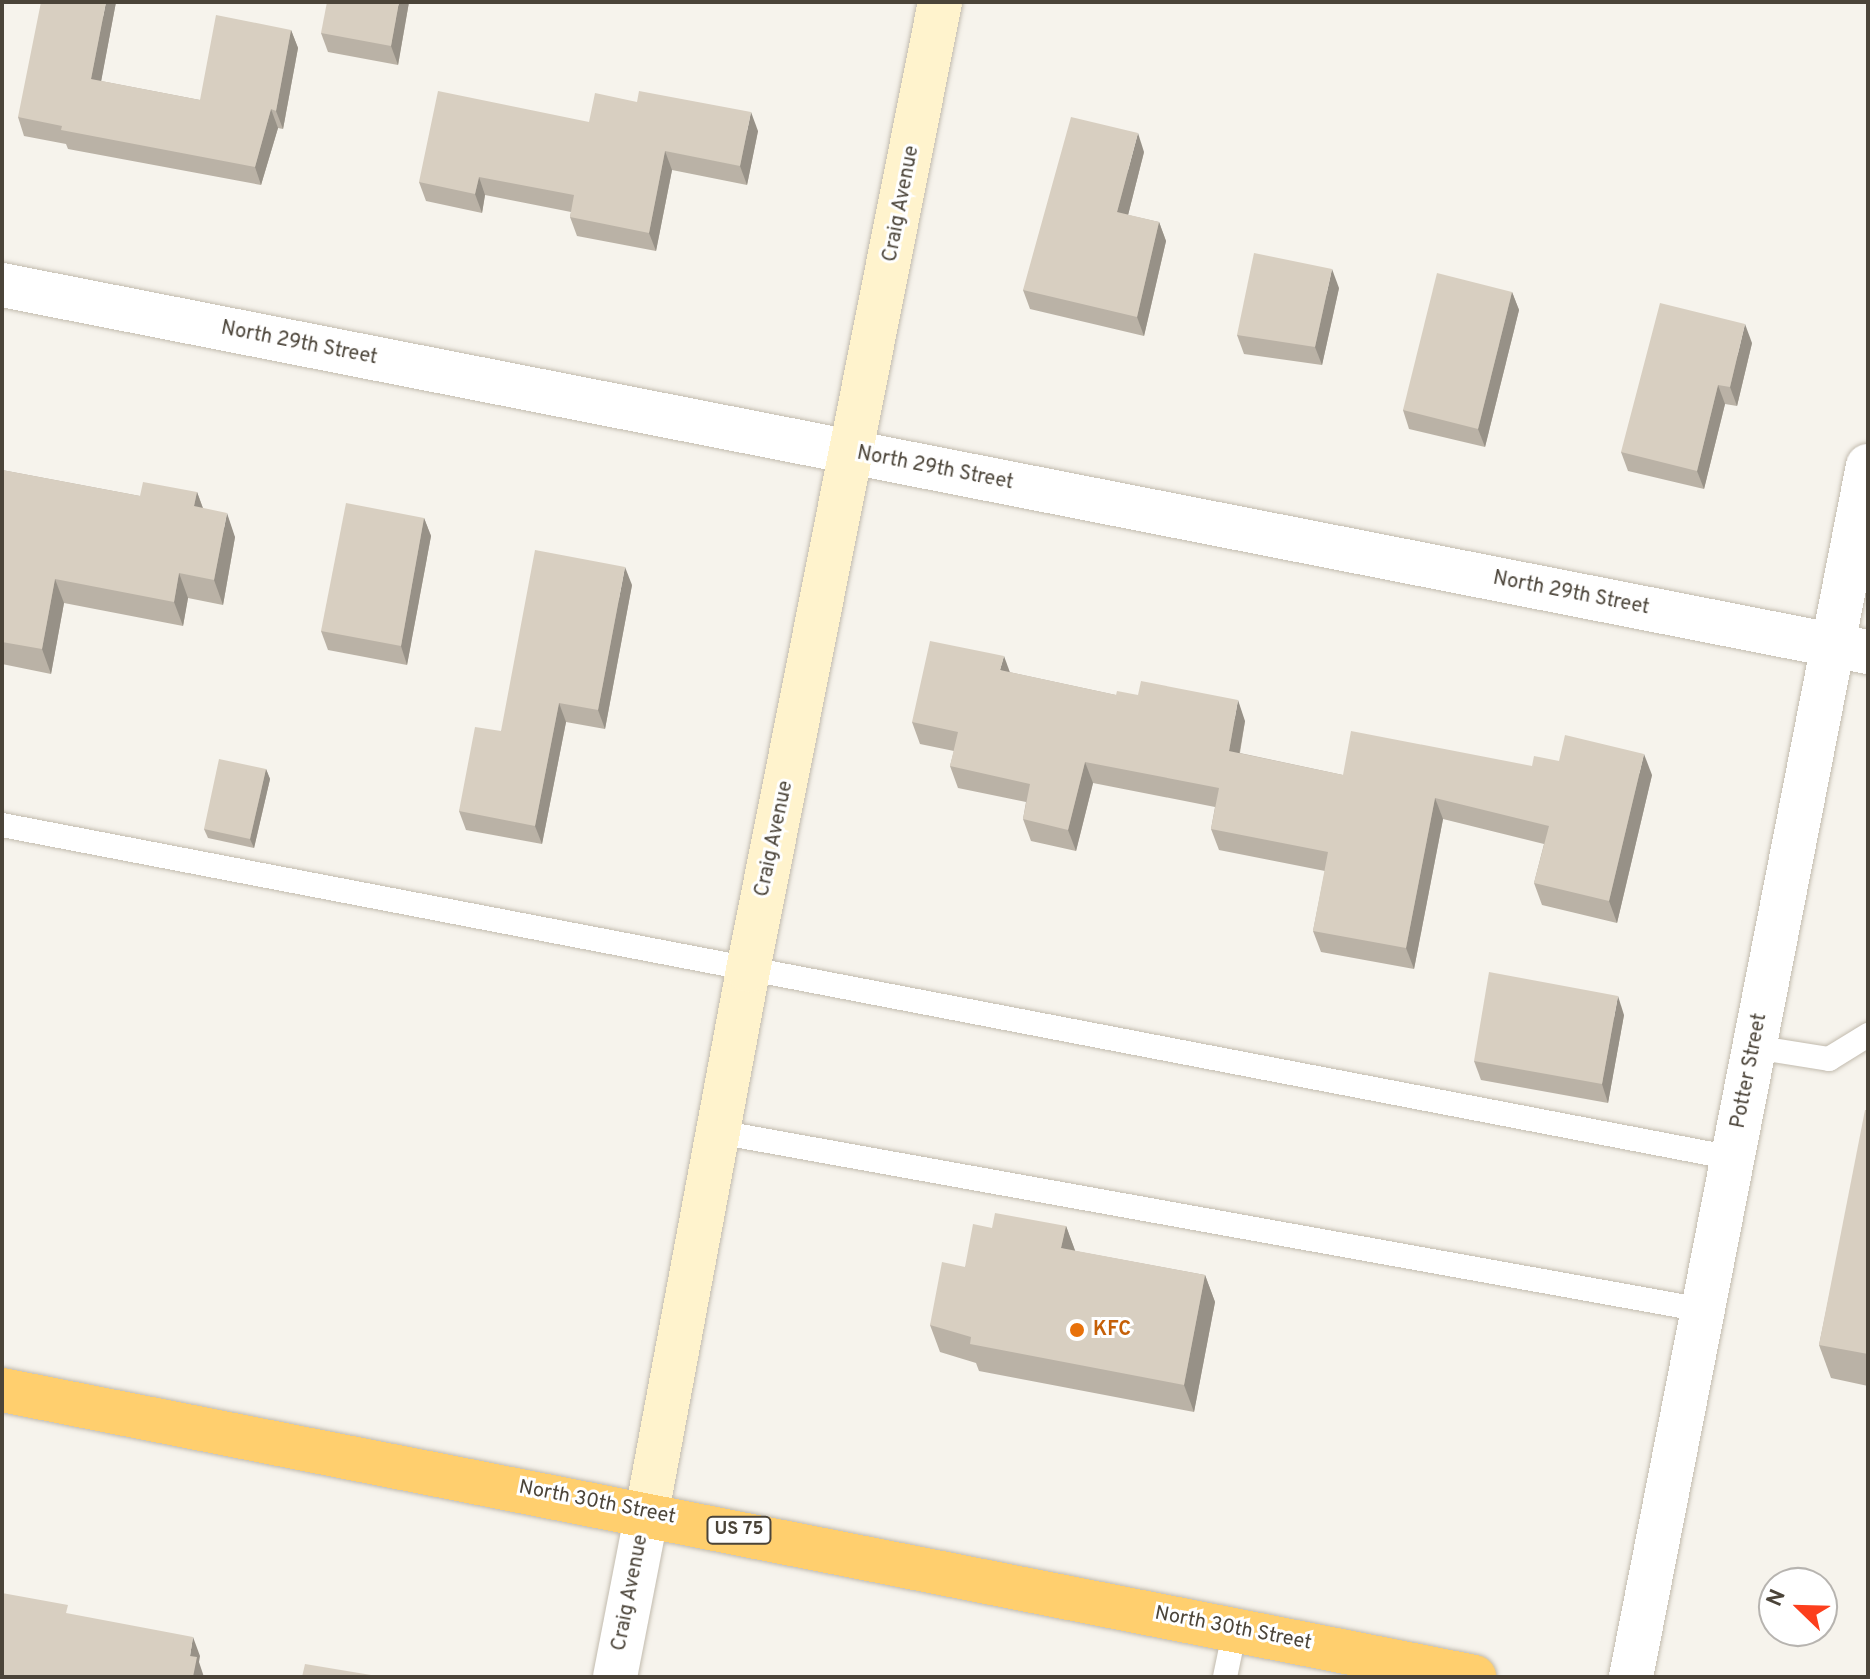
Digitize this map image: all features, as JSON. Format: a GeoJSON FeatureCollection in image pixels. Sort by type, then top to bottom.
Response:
{"type":"FeatureCollection","features":[{"type":"Feature","properties":{"kind":"highway","name":"North 30th Street"},"geometry":{"type":"LineString","coordinates":[[2,1390],[647,1512],[1474,1677]]}},
{"type":"Feature","properties":{"kind":"main road","name":"Craig Avenue"},"geometry":{"type":"LineString","coordinates":[[647,1512],[748,970],[853,453],[940,2]]}},
{"type":"Feature","properties":{"kind":"street","name":"North 29th Street"},"geometry":{"type":"LineString","coordinates":[[2,285],[1850,648]]}},
{"type":"Feature","properties":{"kind":"street","name":"Potter Street"},"geometry":{"type":"LineString","coordinates":[[1631,1677],[1754,1047],[1850,648],[1868,466]]}},
{"type":"Feature","properties":{"kind":"street","name":"Craig Avenue"},"geometry":{"type":"LineString","coordinates":[[615,1677],[647,1512]]}},
{"type":"Feature","properties":{"kind":"lane"},"geometry":{"type":"LineString","coordinates":[[2,825],[1733,1158]]}},
{"type":"Feature","properties":{"kind":"lane"},"geometry":{"type":"LineString","coordinates":[[1754,1047],[1829,1059],[1868,1035]]}},
{"type":"Feature","properties":{"kind":"lane"},"geometry":{"type":"LineString","coordinates":[[718,1132],[1703,1310]]}},
{"type":"Feature","properties":{"kind":"lane"},"geometry":{"type":"LineString","coordinates":[[1225,1677],[1235,1629]]}},
{"type":"Feature","properties":{"kind":"building"},"geometry":{"type":"Polygon","coordinates":[[[41,2],[106,2],[91,79],[200,100],[216,15],[291,30],[276,111],[271,109],[255,167],[61,130],[62,126],[18,117],[41,2]]]}},
{"type":"Feature","properties":{"kind":"building"},"geometry":{"type":"Polygon","coordinates":[[[327,2],[399,2],[391,46],[321,33],[327,2]]]}},
{"type":"Feature","properties":{"kind":"building"},"geometry":{"type":"Polygon","coordinates":[[[438,91],[589,122],[595,93],[637,102],[639,91],[751,112],[740,166],[665,151],[649,233],[570,217],[574,195],[479,177],[475,194],[419,182],[438,91]]]}},
{"type":"Feature","properties":{"kind":"building"},"geometry":{"type":"Polygon","coordinates":[[[1071,117],[1138,133],[1117,212],[1159,222],[1137,317],[1023,290],[1071,117]]]}},
{"type":"Feature","properties":{"kind":"building"},"geometry":{"type":"Polygon","coordinates":[[[1254,253],[1332,269],[1315,347],[1237,335],[1254,253]]]}},
{"type":"Feature","properties":{"kind":"building"},"geometry":{"type":"Polygon","coordinates":[[[1437,273],[1512,292],[1478,429],[1403,410],[1437,273]]]}},
{"type":"Feature","properties":{"kind":"building"},"geometry":{"type":"Polygon","coordinates":[[[1660,303],[1745,324],[1730,387],[1718,385],[1697,471],[1621,452],[1660,303]]]}},
{"type":"Feature","properties":{"kind":"building"},"geometry":{"type":"Polygon","coordinates":[[[2,470],[140,496],[143,482],[197,492],[194,506],[227,513],[214,580],[179,573],[174,602],[55,579],[42,649],[2,642],[2,470]]]}},
{"type":"Feature","properties":{"kind":"building"},"geometry":{"type":"Polygon","coordinates":[[[346,503],[424,518],[401,646],[321,631],[346,503]]]}},
{"type":"Feature","properties":{"kind":"building"},"geometry":{"type":"Polygon","coordinates":[[[535,550],[625,567],[598,710],[559,703],[535,826],[459,811],[475,727],[501,731],[535,550]]]}},
{"type":"Feature","properties":{"kind":"building"},"geometry":{"type":"Polygon","coordinates":[[[930,641],[1004,656],[1000,670],[1116,695],[1117,691],[1138,695],[1141,681],[1238,700],[1229,751],[1343,775],[1351,731],[1532,766],[1534,756],[1559,761],[1565,735],[1644,754],[1609,901],[1534,883],[1549,826],[1435,798],[1406,948],[1313,931],[1328,852],[1211,829],[1219,788],[1085,762],[1068,830],[1023,819],[1030,784],[950,766],[958,732],[912,722],[930,641]]]}},
{"type":"Feature","properties":{"kind":"building"},"geometry":{"type":"Polygon","coordinates":[[[219,759],[266,769],[250,839],[204,829],[219,759]]]}},
{"type":"Feature","properties":{"kind":"building"},"geometry":{"type":"Polygon","coordinates":[[[1489,972],[1618,996],[1602,1084],[1474,1061],[1489,972]]]}},
{"type":"Feature","properties":{"kind":"building"},"geometry":{"type":"Polygon","coordinates":[[[1865,1110],[1868,1110],[1868,1354],[1819,1345],[1865,1110]]]}},
{"type":"Feature","properties":{"kind":"building"},"geometry":{"type":"Polygon","coordinates":[[[995,1213],[1066,1226],[1061,1248],[1205,1275],[1184,1385],[970,1344],[971,1337],[930,1325],[942,1262],[965,1267],[973,1224],[992,1228],[995,1213]]]}},
{"type":"Feature","properties":{"kind":"building"},"geometry":{"type":"Polygon","coordinates":[[[2,1593],[68,1605],[66,1613],[193,1637],[190,1656],[197,1657],[193,1677],[2,1677],[2,1593]]]}},
{"type":"Feature","properties":{"kind":"building"},"geometry":{"type":"Polygon","coordinates":[[[305,1664],[377,1676],[302,1677],[305,1664]]]}},
{"type":"Feature","properties":{"kind":"place","name":"KFC"},"geometry":{"type":"Point","coordinates":[1077,1330]}}]}
